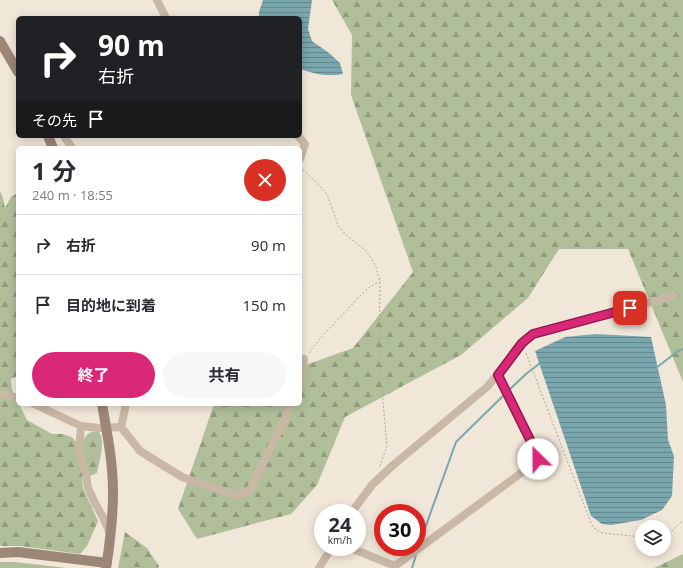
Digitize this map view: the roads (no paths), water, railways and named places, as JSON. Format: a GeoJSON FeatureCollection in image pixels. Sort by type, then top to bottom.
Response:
{"type":"FeatureCollection","features":[{"type":"Feature","properties":{"kind":"street"},"geometry":{"type":"LineString","coordinates":[[156,0],[165,16]]}},
{"type":"Feature","properties":{"kind":"street"},"geometry":{"type":"LineString","coordinates":[[1,46],[16,69]]}},
{"type":"Feature","properties":{"kind":"street"},"geometry":{"type":"LineString","coordinates":[[300,138],[305,144],[302,153]]}},
{"type":"Feature","properties":{"kind":"street"},"geometry":{"type":"LineString","coordinates":[[358,504],[372,485],[397,461],[487,387],[522,343],[530,336],[538,332],[674,296]]}},
{"type":"Feature","properties":{"kind":"street"},"geometry":{"type":"LineString","coordinates":[[366,554],[395,566],[536,462],[538,456],[498,375]]}},
{"type":"Feature","properties":{"kind":"street"},"geometry":{"type":"LineString","coordinates":[[0,394],[16,398]]}},
{"type":"Feature","properties":{"kind":"street"},"geometry":{"type":"LineString","coordinates":[[38,406],[81,426],[106,428],[121,427]]}},
{"type":"Feature","properties":{"kind":"street"},"geometry":{"type":"LineString","coordinates":[[0,553],[18,552],[106,566],[113,491],[110,451],[102,406]]}},
{"type":"Feature","properties":{"kind":"street"},"geometry":{"type":"LineString","coordinates":[[121,427],[126,406]]}},
{"type":"Feature","properties":{"kind":"street"},"geometry":{"type":"LineString","coordinates":[[121,427],[140,451],[182,477],[222,491],[240,494],[250,490],[291,406]]}},
{"type":"Feature","properties":{"kind":"street"},"geometry":{"type":"LineString","coordinates":[[81,426],[79,450],[86,474],[88,488],[96,505],[104,517],[110,534]]}},
{"type":"Feature","properties":{"kind":"street"},"geometry":{"type":"LineString","coordinates":[[319,568],[326,556]]}},
{"type":"Feature","properties":{"kind":"water"},"geometry":{"type":"Polygon","coordinates":[[[263,0],[312,0],[308,29],[312,41],[340,63],[343,74],[321,74],[302,70],[302,16],[259,16],[263,0]]]}},
{"type":"Feature","properties":{"kind":"water"},"geometry":{"type":"Polygon","coordinates":[[[596,334],[651,337],[666,405],[668,440],[674,456],[672,496],[662,510],[641,520],[611,525],[602,524],[591,516],[535,351],[565,337],[596,334]]]}},
{"type":"Feature","properties":{"kind":"waterway"},"geometry":{"type":"LineString","coordinates":[[656,368],[678,351],[683,349]]}},
{"type":"Feature","properties":{"kind":"waterway"},"geometry":{"type":"LineString","coordinates":[[508,391],[526,374],[541,364]]}},
{"type":"Feature","properties":{"kind":"waterway"},"geometry":{"type":"LineString","coordinates":[[426,526],[456,442],[505,394]]}},
{"type":"Feature","properties":{"kind":"waterway"},"geometry":{"type":"LineString","coordinates":[[412,568],[416,556]]}}]}
